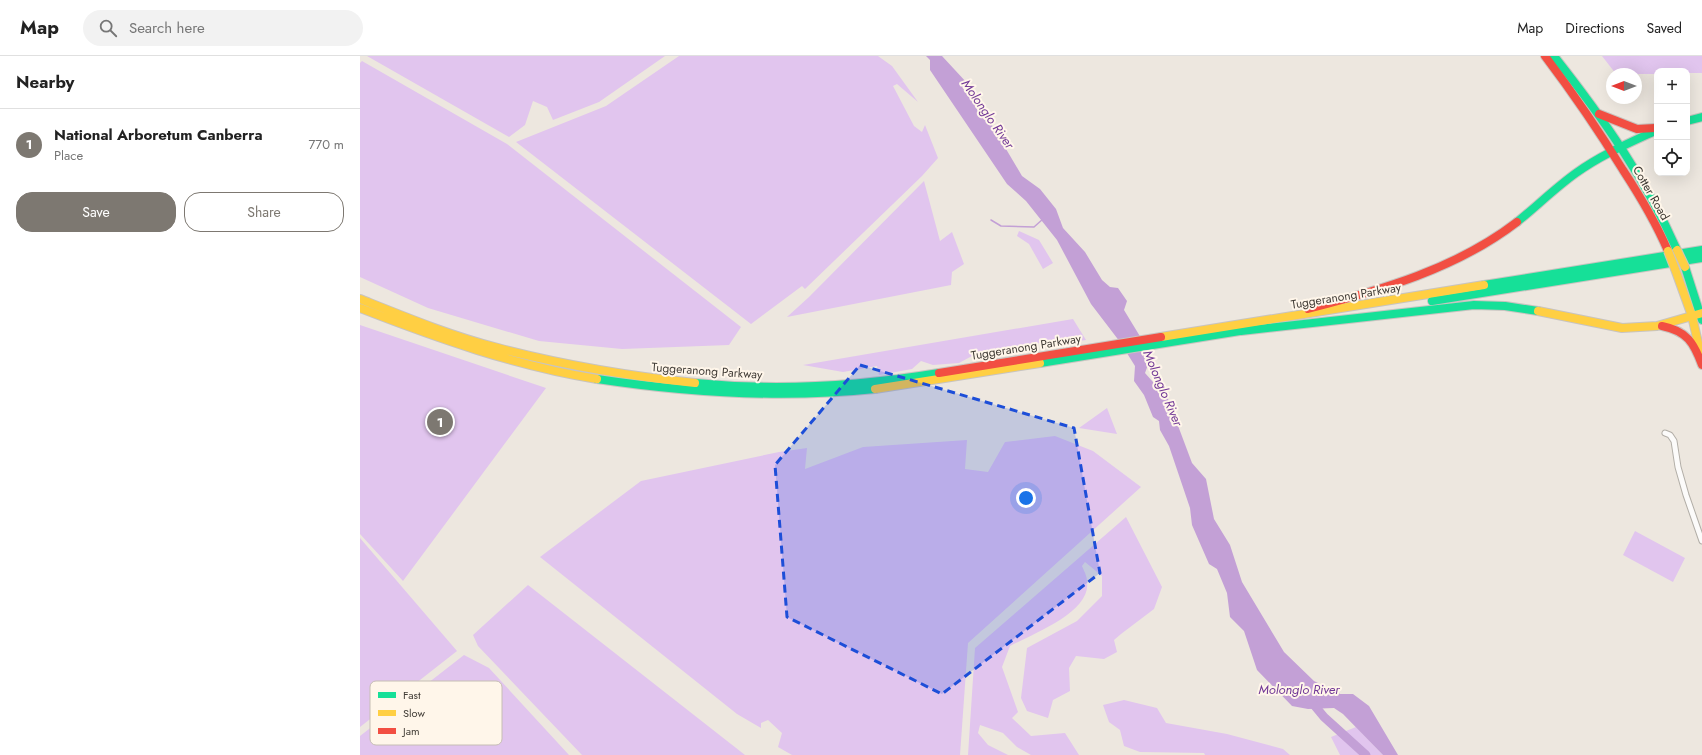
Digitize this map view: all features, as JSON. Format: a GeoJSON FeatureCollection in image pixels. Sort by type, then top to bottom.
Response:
{"type":"FeatureCollection","features":[{"type":"Feature","properties":{"kind":"main road","name":"Cotter Road"},"geometry":{"type":"LineString","coordinates":[[1545,56],[1570,89],[1653,218],[1668,251],[1692,316],[1702,360]]}},
{"type":"Feature","properties":{"kind":"main road","name":"Cotter Road"},"geometry":{"type":"LineString","coordinates":[[1554,56],[1622,146],[1656,202],[1685,267],[1701,316]]}},
{"type":"Feature","properties":{"kind":"main road"},"geometry":{"type":"LineString","coordinates":[[1599,114],[1637,129],[1654,129]]}},
{"type":"Feature","properties":{"kind":"main road"},"geometry":{"type":"LineString","coordinates":[[1690,120],[1702,117]]}},
{"type":"Feature","properties":{"kind":"main road"},"geometry":{"type":"LineString","coordinates":[[1266,321],[1377,291],[1402,282],[1464,255],[1500,234],[1574,174],[1611,151],[1654,130]]}},
{"type":"Feature","properties":{"kind":"main road","name":"Tuggeranong Parkway"},"geometry":{"type":"LineString","coordinates":[[360,299],[393,314],[433,328],[533,358],[630,377],[703,384],[776,387],[849,384],[922,376],[1058,357],[1204,334],[1266,321],[1702,250]]}},
{"type":"Feature","properties":{"kind":"main road","name":"Tuggeranong Parkway"},"geometry":{"type":"LineString","coordinates":[[1204,334],[1241,331],[1702,258]]}},
{"type":"Feature","properties":{"kind":"main road"},"geometry":{"type":"LineString","coordinates":[[1241,331],[1474,305],[1505,306],[1525,308],[1622,328],[1657,326],[1669,327],[1678,330],[1686,336],[1695,347],[1702,365]]}},
{"type":"Feature","properties":{"kind":"main road","name":"Tuggeranong Parkway"},"geometry":{"type":"LineString","coordinates":[[360,308],[437,337],[519,362],[596,379],[690,391],[784,394],[848,392],[911,384],[1058,357]]}},
{"type":"Feature","properties":{"kind":"main road"},"geometry":{"type":"LineString","coordinates":[[1657,326],[1692,316],[1701,316]]}},
{"type":"Feature","properties":{"kind":"street"},"geometry":{"type":"LineString","coordinates":[[1665,433],[1670,435],[1674,441],[1678,467],[1702,541]]}},
{"type":"Feature","properties":{"kind":"highlighted area"},"geometry":{"type":"Polygon","coordinates":[[[860,365],[1074,428],[1100,573],[942,694],[787,617],[775,465],[860,365]]]}},
{"type":"Feature","properties":{"kind":"shaded area"},"geometry":{"type":"Polygon","coordinates":[[[367,56],[665,56],[599,102],[553,120],[547,107],[533,101],[525,125],[509,137],[367,56]]]}},
{"type":"Feature","properties":{"kind":"shaded area"},"geometry":{"type":"Polygon","coordinates":[[[679,56],[878,56],[892,66],[918,102],[897,84],[893,86],[914,126],[922,132],[925,125],[938,158],[922,176],[805,289],[802,286],[751,324],[516,142],[606,106],[679,56]]]}},
{"type":"Feature","properties":{"kind":"shaded area"},"geometry":{"type":"Polygon","coordinates":[[[1602,56],[1702,56],[1702,73],[1690,73],[1690,68],[1654,68],[1654,74],[1642,74],[1642,68],[1611,68],[1602,56]]]}},
{"type":"Feature","properties":{"kind":"shaded area"},"geometry":{"type":"Polygon","coordinates":[[[362,61],[507,144],[741,327],[729,345],[622,349],[539,341],[428,308],[360,277],[360,63],[362,61]]]}},
{"type":"Feature","properties":{"kind":"shaded area"},"geometry":{"type":"Polygon","coordinates":[[[924,181],[940,241],[952,232],[964,264],[952,272],[951,285],[787,317],[809,297],[924,181]]]}},
{"type":"Feature","properties":{"kind":"shaded area"},"geometry":{"type":"Polygon","coordinates":[[[1019,231],[1039,240],[1053,263],[1043,269],[1029,244],[1017,236],[1019,231]]]}},
{"type":"Feature","properties":{"kind":"shaded area"},"geometry":{"type":"Polygon","coordinates":[[[1073,319],[1086,340],[1071,342],[1045,341],[996,357],[972,356],[959,363],[933,365],[921,361],[912,369],[879,375],[877,366],[843,372],[803,365],[1073,319]]]}},
{"type":"Feature","properties":{"kind":"shaded area"},"geometry":{"type":"Polygon","coordinates":[[[360,325],[546,388],[403,581],[360,534],[360,325]]]}},
{"type":"Feature","properties":{"kind":"shaded area"},"geometry":{"type":"Polygon","coordinates":[[[1107,408],[1117,434],[1079,428],[1107,408]]]}},
{"type":"Feature","properties":{"kind":"shaded area"},"geometry":{"type":"Polygon","coordinates":[[[1055,436],[1093,451],[1141,487],[968,643],[960,755],[792,755],[778,747],[782,733],[768,720],[761,723],[761,728],[737,714],[540,557],[641,481],[779,452],[807,448],[805,469],[863,447],[967,440],[965,469],[988,472],[1005,442],[1055,436]]]}},
{"type":"Feature","properties":{"kind":"shaded area"},"geometry":{"type":"Polygon","coordinates":[[[1126,517],[1162,587],[1154,609],[1114,640],[1117,652],[1104,659],[1076,656],[1069,668],[1070,691],[1053,700],[1048,718],[1027,711],[1021,698],[1027,648],[1077,621],[1102,596],[1102,576],[1085,562],[1082,566],[1087,579],[1086,592],[1080,603],[1059,621],[1010,646],[1002,667],[1018,712],[1012,718],[1031,736],[1065,733],[1079,755],[1031,755],[1017,747],[1003,733],[980,725],[978,733],[988,745],[1008,755],[968,755],[975,648],[1126,517]]]}},
{"type":"Feature","properties":{"kind":"shaded area"},"geometry":{"type":"Polygon","coordinates":[[[1635,531],[1685,558],[1673,582],[1623,555],[1635,531]]]}},
{"type":"Feature","properties":{"kind":"shaded area"},"geometry":{"type":"Polygon","coordinates":[[[360,538],[457,651],[419,681],[370,681],[370,719],[360,727],[360,538]]]}},
{"type":"Feature","properties":{"kind":"shaded area"},"geometry":{"type":"Polygon","coordinates":[[[528,585],[745,755],[582,755],[478,646],[473,635],[528,585]]]}},
{"type":"Feature","properties":{"kind":"shaded area"},"geometry":{"type":"Polygon","coordinates":[[[464,655],[489,668],[501,681],[431,681],[464,655]]]}},
{"type":"Feature","properties":{"kind":"shaded area"},"geometry":{"type":"Polygon","coordinates":[[[502,682],[569,755],[360,755],[360,736],[370,728],[370,745],[502,745],[502,682]]]}},
{"type":"Feature","properties":{"kind":"shaded area"},"geometry":{"type":"Polygon","coordinates":[[[1124,700],[1157,708],[1166,723],[1227,734],[1283,749],[1290,755],[1205,755],[1204,753],[1140,752],[1124,746],[1120,730],[1109,722],[1103,705],[1124,700]]]}},
{"type":"Feature","properties":{"kind":"shaded area"},"geometry":{"type":"Polygon","coordinates":[[[1356,727],[1383,755],[1340,755],[1331,737],[1356,727]]]}},
{"type":"Feature","properties":{"kind":"water","name":"Molonglo River"},"geometry":{"type":"Polygon","coordinates":[[[926,56],[942,56],[967,83],[1022,176],[1040,189],[1056,209],[1063,228],[1085,252],[1102,280],[1110,287],[1118,288],[1127,301],[1124,310],[1141,338],[1149,362],[1145,373],[1168,399],[1192,463],[1206,479],[1214,519],[1230,545],[1242,582],[1284,652],[1314,681],[1340,694],[1353,694],[1369,706],[1398,755],[1383,755],[1343,714],[1334,708],[1308,709],[1292,706],[1257,670],[1244,631],[1230,617],[1227,593],[1217,569],[1209,564],[1192,525],[1190,508],[1169,446],[1160,430],[1159,421],[1153,417],[1144,395],[1134,381],[1135,366],[1120,342],[1091,304],[1057,240],[1026,201],[1007,184],[930,70],[930,60],[926,56]]]}},
{"type":"Feature","properties":{"kind":"waterway"},"geometry":{"type":"LineString","coordinates":[[991,220],[1001,226],[1034,227],[1043,219]]}},
{"type":"Feature","properties":{"kind":"waterway"},"geometry":{"type":"LineString","coordinates":[[1310,700],[1324,717],[1366,755]]}},
{"type":"Feature","properties":{"kind":"traffic: fast"},"geometry":{"type":"LineString","coordinates":[[1554,56],[1622,149],[1651,198],[1677,250]]}},
{"type":"Feature","properties":{"kind":"traffic: fast"},"geometry":{"type":"LineString","coordinates":[[1690,120],[1702,117]]}},
{"type":"Feature","properties":{"kind":"traffic: fast"},"geometry":{"type":"LineString","coordinates":[[1517,222],[1576,173],[1615,150],[1654,131]]}},
{"type":"Feature","properties":{"kind":"traffic: fast"},"geometry":{"type":"LineString","coordinates":[[1484,285],[1702,250]]}},
{"type":"Feature","properties":{"kind":"traffic: fast"},"geometry":{"type":"LineString","coordinates":[[1432,301],[1702,258]]}},
{"type":"Feature","properties":{"kind":"traffic: fast"},"geometry":{"type":"LineString","coordinates":[[1685,267],[1702,320]]}},
{"type":"Feature","properties":{"kind":"traffic: fast"},"geometry":{"type":"LineString","coordinates":[[1241,331],[1474,305],[1505,306],[1538,311]]}},
{"type":"Feature","properties":{"kind":"traffic: fast"},"geometry":{"type":"LineString","coordinates":[[1040,363],[1246,330]]}},
{"type":"Feature","properties":{"kind":"traffic: fast"},"geometry":{"type":"LineString","coordinates":[[695,383],[756,387],[818,386],[879,381],[939,373]]}},
{"type":"Feature","properties":{"kind":"traffic: fast"},"geometry":{"type":"LineString","coordinates":[[597,379],[666,388],[736,393],[805,394],[875,389]]}},
{"type":"Feature","properties":{"kind":"traffic: slow"},"geometry":{"type":"LineString","coordinates":[[1677,250],[1685,267]]}},
{"type":"Feature","properties":{"kind":"traffic: slow"},"geometry":{"type":"LineString","coordinates":[[1668,251],[1675,269]]}},
{"type":"Feature","properties":{"kind":"traffic: slow"},"geometry":{"type":"LineString","coordinates":[[1675,269],[1692,316],[1701,356]]}},
{"type":"Feature","properties":{"kind":"traffic: slow"},"geometry":{"type":"LineString","coordinates":[[1161,337],[1484,285]]}},
{"type":"Feature","properties":{"kind":"traffic: slow"},"geometry":{"type":"LineString","coordinates":[[360,299],[446,332],[498,348],[547,360],[596,369],[695,383]]}},
{"type":"Feature","properties":{"kind":"traffic: slow"},"geometry":{"type":"LineString","coordinates":[[360,308],[418,330],[507,359],[537,367],[597,379]]}},
{"type":"Feature","properties":{"kind":"traffic: slow"},"geometry":{"type":"LineString","coordinates":[[1538,311],[1622,328],[1657,326],[1702,313]]}},
{"type":"Feature","properties":{"kind":"traffic: slow"},"geometry":{"type":"LineString","coordinates":[[875,389],[1040,363]]}},
{"type":"Feature","properties":{"kind":"traffic: jam"},"geometry":{"type":"LineString","coordinates":[[1545,56],[1586,112],[1605,141],[1642,200],[1668,251]]}},
{"type":"Feature","properties":{"kind":"traffic: jam"},"geometry":{"type":"LineString","coordinates":[[1599,114],[1637,129],[1654,128]]}},
{"type":"Feature","properties":{"kind":"traffic: jam"},"geometry":{"type":"LineString","coordinates":[[1308,309],[1390,286],[1417,276],[1469,253],[1517,222]]}},
{"type":"Feature","properties":{"kind":"traffic: jam"},"geometry":{"type":"LineString","coordinates":[[1662,326],[1671,328],[1684,335],[1696,350],[1702,365]]}},
{"type":"Feature","properties":{"kind":"traffic: jam"},"geometry":{"type":"LineString","coordinates":[[939,373],[1161,337]]}},
{"type":"Feature","properties":{"kind":"place","name":"National Arboretum Canberra"},"geometry":{"type":"Point","coordinates":[440,422]}}]}
